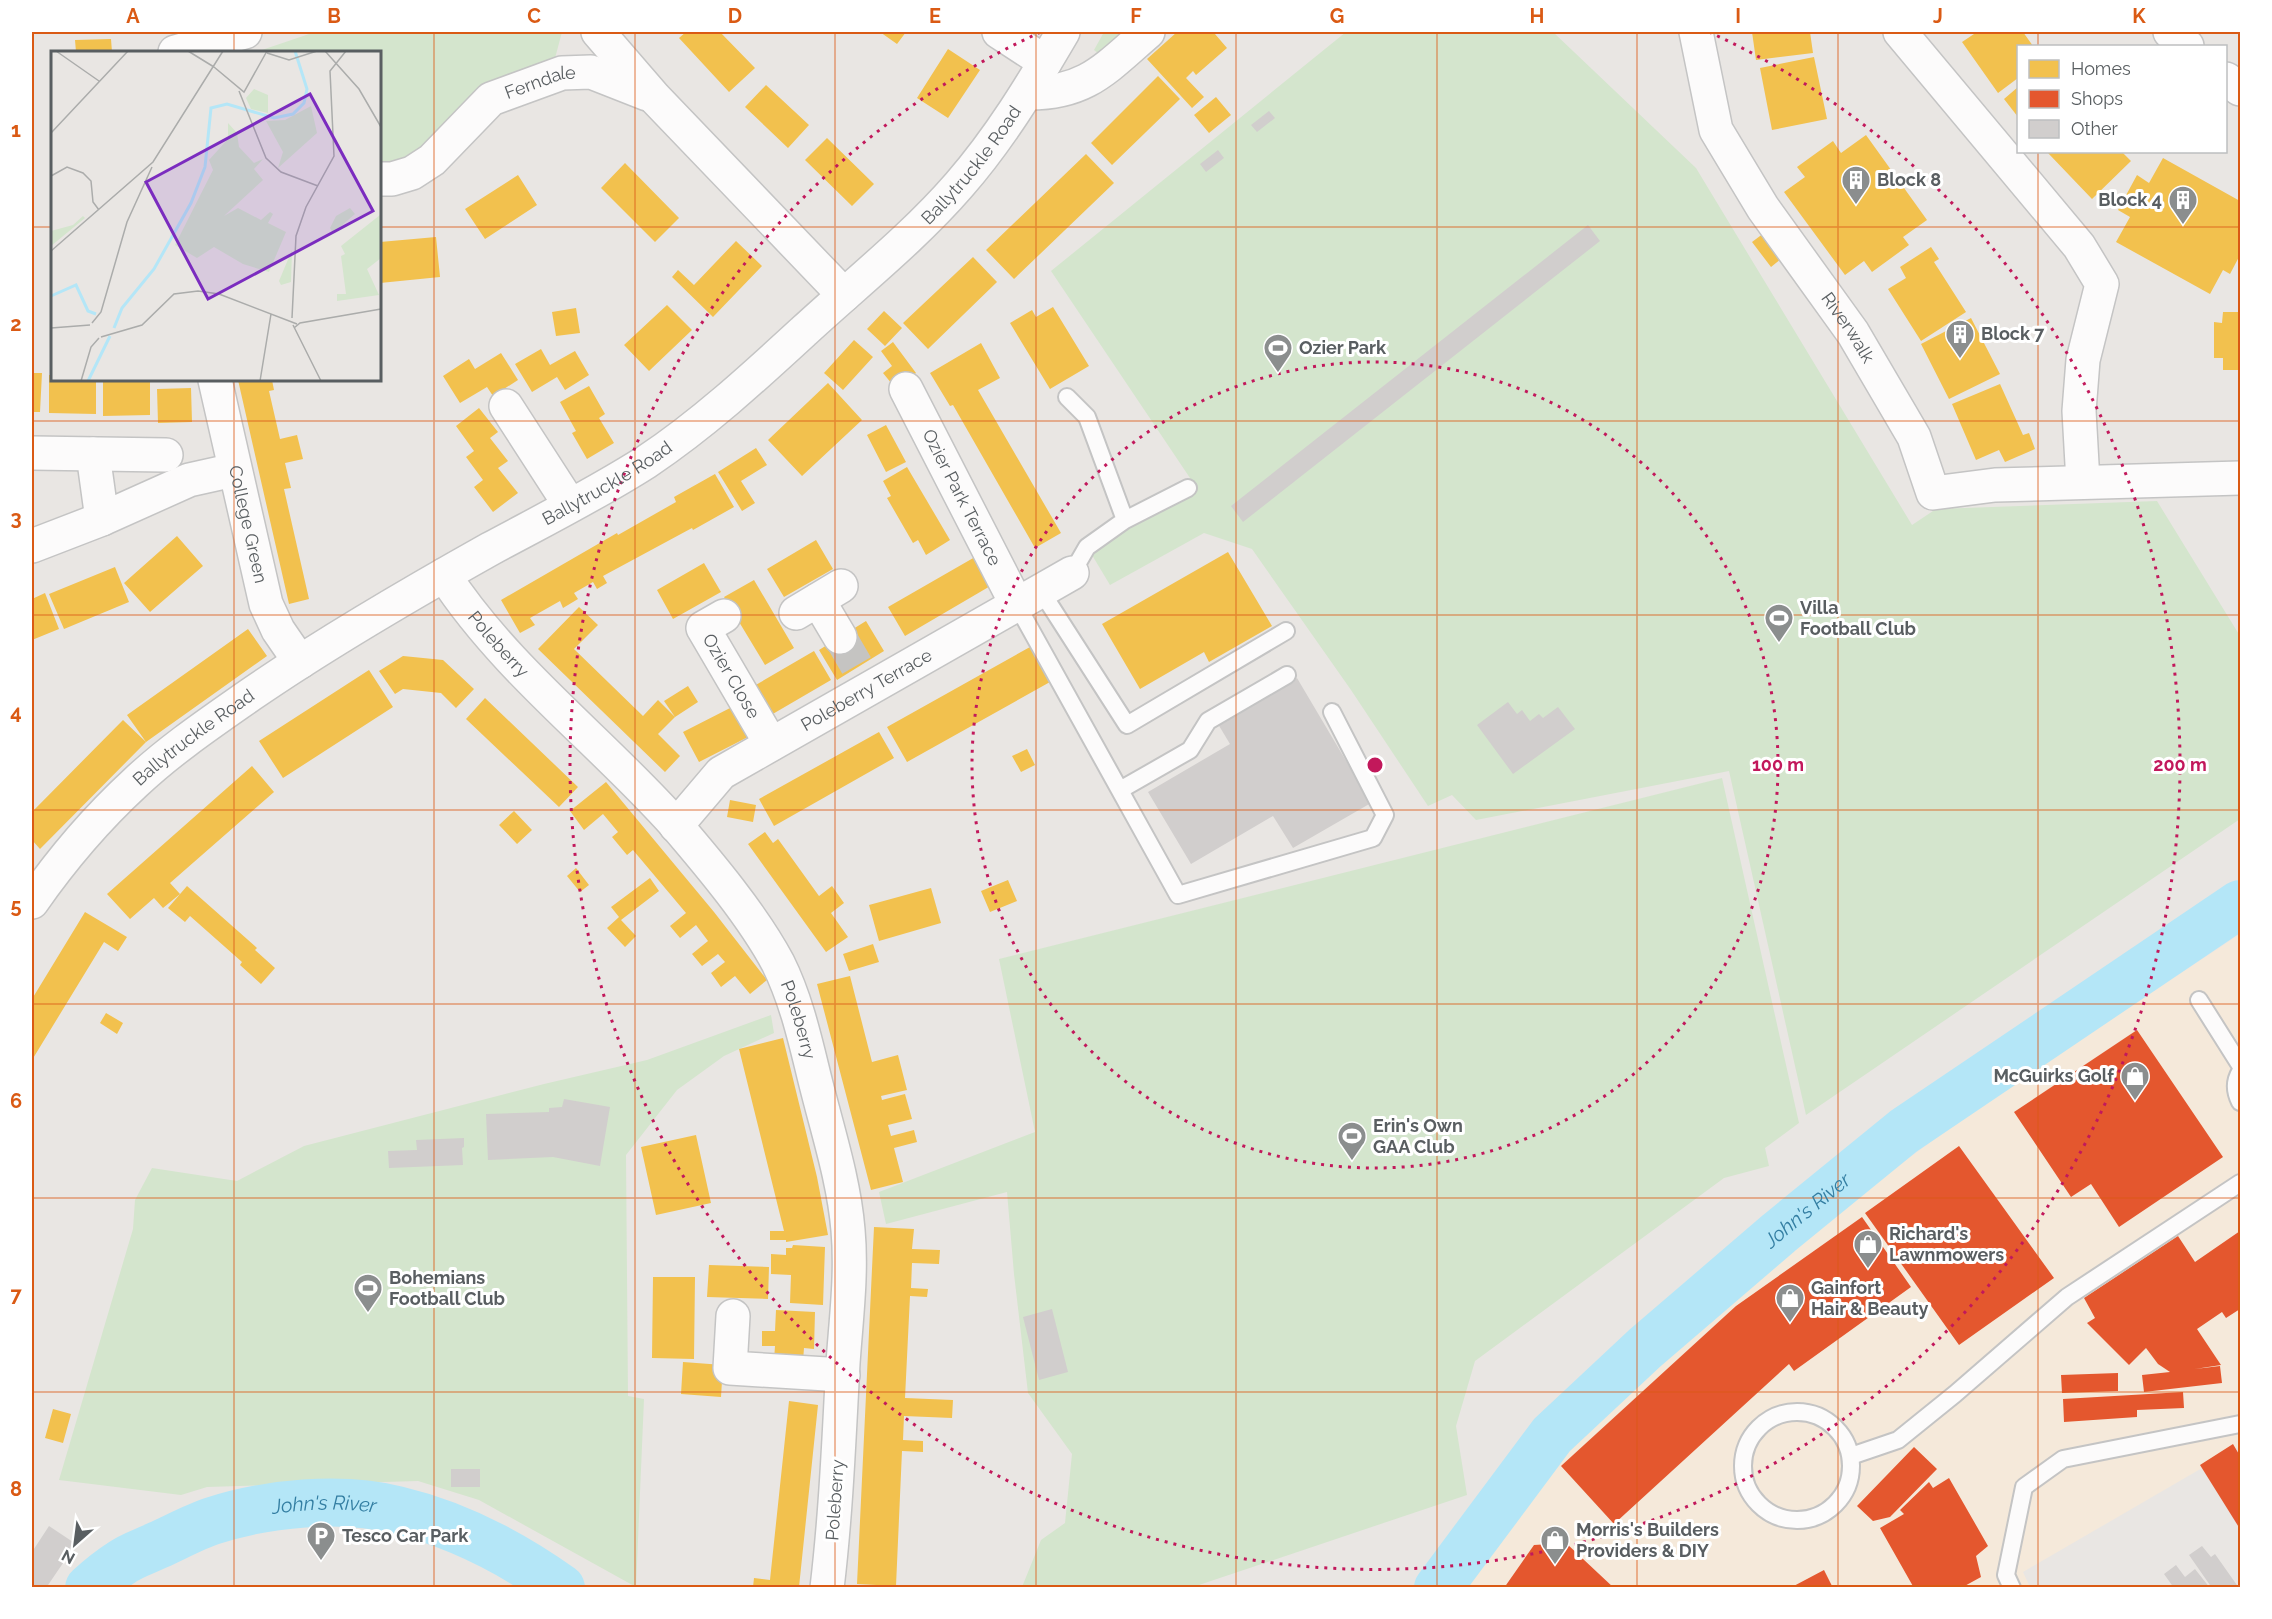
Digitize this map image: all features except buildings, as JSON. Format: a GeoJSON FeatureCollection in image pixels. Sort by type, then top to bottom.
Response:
{"type":"FeatureCollection","features":[{"type":"Feature","properties":{"kind":"street"},"geometry":{"type":"LineString","coordinates":[[170,32],[174,51]]}},
{"type":"Feature","properties":{"kind":"street"},"geometry":{"type":"LineString","coordinates":[[178,51],[245,32]]}},
{"type":"Feature","properties":{"kind":"street","name":"Ferndale"},"geometry":{"type":"LineString","coordinates":[[598,32],[655,98],[844,295]]}},
{"type":"Feature","properties":{"kind":"street"},"geometry":{"type":"LineString","coordinates":[[999,32],[1045,62]]}},
{"type":"Feature","properties":{"kind":"street"},"geometry":{"type":"LineString","coordinates":[[1027,93],[1063,32]]}},
{"type":"Feature","properties":{"kind":"street","name":"Ballytruckle Road"},"geometry":{"type":"LineString","coordinates":[[32,902],[77,844],[134,784],[200,730],[300,662],[444,575],[647,461],[746,383],[937,209],[981,159],[1027,93],[1064,91],[1084,83],[1148,32]]}},
{"type":"Feature","properties":{"kind":"street","name":"Riverwalk"},"geometry":{"type":"LineString","coordinates":[[1696,32],[1716,130],[1762,208],[1853,333],[1914,437],[1934,492],[1995,485],[2241,478]]}},
{"type":"Feature","properties":{"kind":"street"},"geometry":{"type":"LineString","coordinates":[[1900,32],[2079,246],[2102,284],[2082,360],[2079,411],[2083,482]]}},
{"type":"Feature","properties":{"kind":"street"},"geometry":{"type":"LineString","coordinates":[[2170,32],[2186,45]]}},
{"type":"Feature","properties":{"kind":"street","name":"Ferndale"},"geometry":{"type":"LineString","coordinates":[[381,179],[392,179],[412,173],[432,160],[491,99],[562,73],[591,72],[655,98]]}},
{"type":"Feature","properties":{"kind":"street"},"geometry":{"type":"LineString","coordinates":[[2227,80],[2241,89]]}},
{"type":"Feature","properties":{"kind":"street","name":"College Green"},"geometry":{"type":"LineString","coordinates":[[215,381],[266,604],[278,630],[300,662]]}},
{"type":"Feature","properties":{"kind":"street","name":"Ozier Park Terrace"},"geometry":{"type":"LineString","coordinates":[[906,389],[1029,598]]}},
{"type":"Feature","properties":{"kind":"street"},"geometry":{"type":"LineString","coordinates":[[506,406],[570,505]]}},
{"type":"Feature","properties":{"kind":"street"},"geometry":{"type":"LineString","coordinates":[[32,453],[166,455]]}},
{"type":"Feature","properties":{"kind":"street"},"geometry":{"type":"LineString","coordinates":[[93,454],[102,519]]}},
{"type":"Feature","properties":{"kind":"street"},"geometry":{"type":"LineString","coordinates":[[32,546],[102,519],[189,480],[234,470]]}},
{"type":"Feature","properties":{"kind":"street","name":"Poleberry Terrace"},"geometry":{"type":"LineString","coordinates":[[676,826],[721,773],[771,744],[864,678],[1029,598],[1072,573]]}},
{"type":"Feature","properties":{"kind":"street","name":"Poleberry"},"geometry":{"type":"LineString","coordinates":[[444,575],[461,602],[488,633],[545,693],[627,773],[676,826],[731,895],[768,948],[783,974],[796,1008],[842,1190],[848,1223],[843,1376],[827,1587]]}},
{"type":"Feature","properties":{"kind":"street"},"geometry":{"type":"LineString","coordinates":[[818,600],[840,637]]}},
{"type":"Feature","properties":{"kind":"street","name":"Ozier Close"},"geometry":{"type":"LineString","coordinates":[[723,616],[703,628],[771,744]]}},
{"type":"Feature","properties":{"kind":"street"},"geometry":{"type":"LineString","coordinates":[[733,1316],[730,1368],[843,1376]]}},
{"type":"Feature","properties":{"kind":"lane"},"geometry":{"type":"LineString","coordinates":[[1067,397],[1088,417],[1125,520]]}},
{"type":"Feature","properties":{"kind":"lane"},"geometry":{"type":"LineString","coordinates":[[1072,573],[1087,547],[1125,520],[1188,488]]}},
{"type":"Feature","properties":{"kind":"lane"},"geometry":{"type":"LineString","coordinates":[[1029,598],[1127,725],[1286,631]]}},
{"type":"Feature","properties":{"kind":"lane"},"geometry":{"type":"LineString","coordinates":[[1029,598],[1120,790],[1178,895],[1373,838],[1385,815],[1332,712]]}},
{"type":"Feature","properties":{"kind":"lane"},"geometry":{"type":"LineString","coordinates":[[1120,790],[1190,750],[1208,721],[1287,675]]}},
{"type":"Feature","properties":{"kind":"lane"},"geometry":{"type":"LineString","coordinates":[[2199,1000],[2241,1065]]}},
{"type":"Feature","properties":{"kind":"lane"},"geometry":{"type":"LineString","coordinates":[[2241,1072],[2235,1084],[2236,1093],[2241,1102]]}},
{"type":"Feature","properties":{"kind":"lane"},"geometry":{"type":"LineString","coordinates":[[1851,1456],[1898,1440],[2067,1297],[2241,1183]]}},
{"type":"Feature","properties":{"kind":"lane"},"geometry":{"type":"LineString","coordinates":[[1803,1412],[1820,1417],[1834,1426],[1845,1440],[1851,1456],[1851,1473],[1846,1489],[1837,1503],[1824,1513],[1809,1519],[1792,1520],[1776,1516],[1762,1507],[1751,1494],[1745,1479],[1743,1462],[1747,1445],[1756,1430],[1770,1419],[1786,1413],[1803,1412]]}},
{"type":"Feature","properties":{"kind":"lane"},"geometry":{"type":"LineString","coordinates":[[2012,1587],[2006,1575],[2024,1487],[2063,1459],[2241,1424]]}},
{"type":"Feature","properties":{"kind":"shaded area"},"geometry":{"type":"Polygon","coordinates":[[[2240,934],[2240,1446],[2023,1572],[2030,1587],[1461,1588],[1560,1446],[1791,1244],[1976,1109],[2240,934]]]}},
{"type":"Feature","properties":{"kind":"green space"},"geometry":{"type":"Polygon","coordinates":[[[315,32],[562,32],[554,62],[418,160],[381,162],[381,51],[259,51],[315,32]]]}},
{"type":"Feature","properties":{"kind":"green space"},"geometry":{"type":"Polygon","coordinates":[[[1104,32],[1125,32],[1099,54],[1094,50],[1104,32]]]}},
{"type":"Feature","properties":{"kind":"green space","name":"Villa Football Club"},"geometry":{"type":"Polygon","coordinates":[[[1346,32],[1553,32],[1696,168],[1912,525],[1936,509],[2157,501],[2240,636],[2240,819],[1806,1115],[1729,771],[1476,820],[1452,795],[1428,806],[1351,690],[1252,549],[1204,533],[1110,585],[1083,540],[1190,478],[1051,271],[1346,32]]]}},
{"type":"Feature","properties":{"kind":"green space","name":"Erin's Own GAA Club"},"geometry":{"type":"Polygon","coordinates":[[[1722,778],[1799,1123],[1765,1148],[1769,1166],[1724,1178],[1475,1361],[1456,1426],[1467,1495],[1193,1587],[1022,1587],[1041,1540],[1065,1523],[1072,1454],[1028,1393],[1007,1192],[886,1224],[879,1192],[1035,1132],[999,959],[1722,778]]]}},
{"type":"Feature","properties":{"kind":"green space","name":"Bohemians Football Club"},"geometry":{"type":"Polygon","coordinates":[[[771,1015],[774,1033],[724,1056],[677,1090],[626,1155],[628,1396],[644,1399],[636,1587],[479,1500],[418,1481],[207,1487],[181,1495],[59,1480],[133,1229],[135,1200],[152,1168],[237,1181],[304,1146],[647,1060],[771,1015]]]}},
{"type":"Feature","properties":{"kind":"waterway","name":"John's River"},"geometry":{"type":"LineString","coordinates":[[1438,1588],[1552,1435],[1645,1348],[1779,1233],[1904,1131],[2240,904]]}},
{"type":"Feature","properties":{"kind":"waterway","name":"John's River"},"geometry":{"type":"LineString","coordinates":[[89,1588],[130,1558],[212,1521],[280,1506],[328,1503],[375,1506],[441,1523],[483,1541],[523,1563],[561,1588]]}},
{"type":"Feature","properties":{"kind":"tunnel"},"geometry":{"type":"LineString","coordinates":[[840,637],[858,668]]}},
{"type":"Feature","properties":{"kind":"place","name":"Block 8"},"geometry":{"type":"Point","coordinates":[1856,206]}},
{"type":"Feature","properties":{"kind":"place","name":"Block 4"},"geometry":{"type":"Point","coordinates":[2183,226]}},
{"type":"Feature","properties":{"kind":"place","name":"Block 7"},"geometry":{"type":"Point","coordinates":[1960,360]}},
{"type":"Feature","properties":{"kind":"place","name":"Ozier Park"},"geometry":{"type":"Point","coordinates":[1278,374]}},
{"type":"Feature","properties":{"kind":"place","name":"Villa Football Club"},"geometry":{"type":"Point","coordinates":[1779,644]}},
{"type":"Feature","properties":{"kind":"place","name":"McGuirks Golf"},"geometry":{"type":"Point","coordinates":[2135,1102]}},
{"type":"Feature","properties":{"kind":"place","name":"Erin's Own GAA Club"},"geometry":{"type":"Point","coordinates":[1352,1162]}},
{"type":"Feature","properties":{"kind":"place","name":"Richard's Lawnmowers"},"geometry":{"type":"Point","coordinates":[1868,1270]}},
{"type":"Feature","properties":{"kind":"place","name":"Bohemians Football Club"},"geometry":{"type":"Point","coordinates":[368,1314]}},
{"type":"Feature","properties":{"kind":"place","name":"Gainfort Hair & Beauty"},"geometry":{"type":"Point","coordinates":[1790,1324]}},
{"type":"Feature","properties":{"kind":"place","name":"Tesco Car Park"},"geometry":{"type":"Point","coordinates":[321,1562]}},
{"type":"Feature","properties":{"kind":"place","name":"Morris's Builders Providers & DIY"},"geometry":{"type":"Point","coordinates":[1555,1566]}}]}
